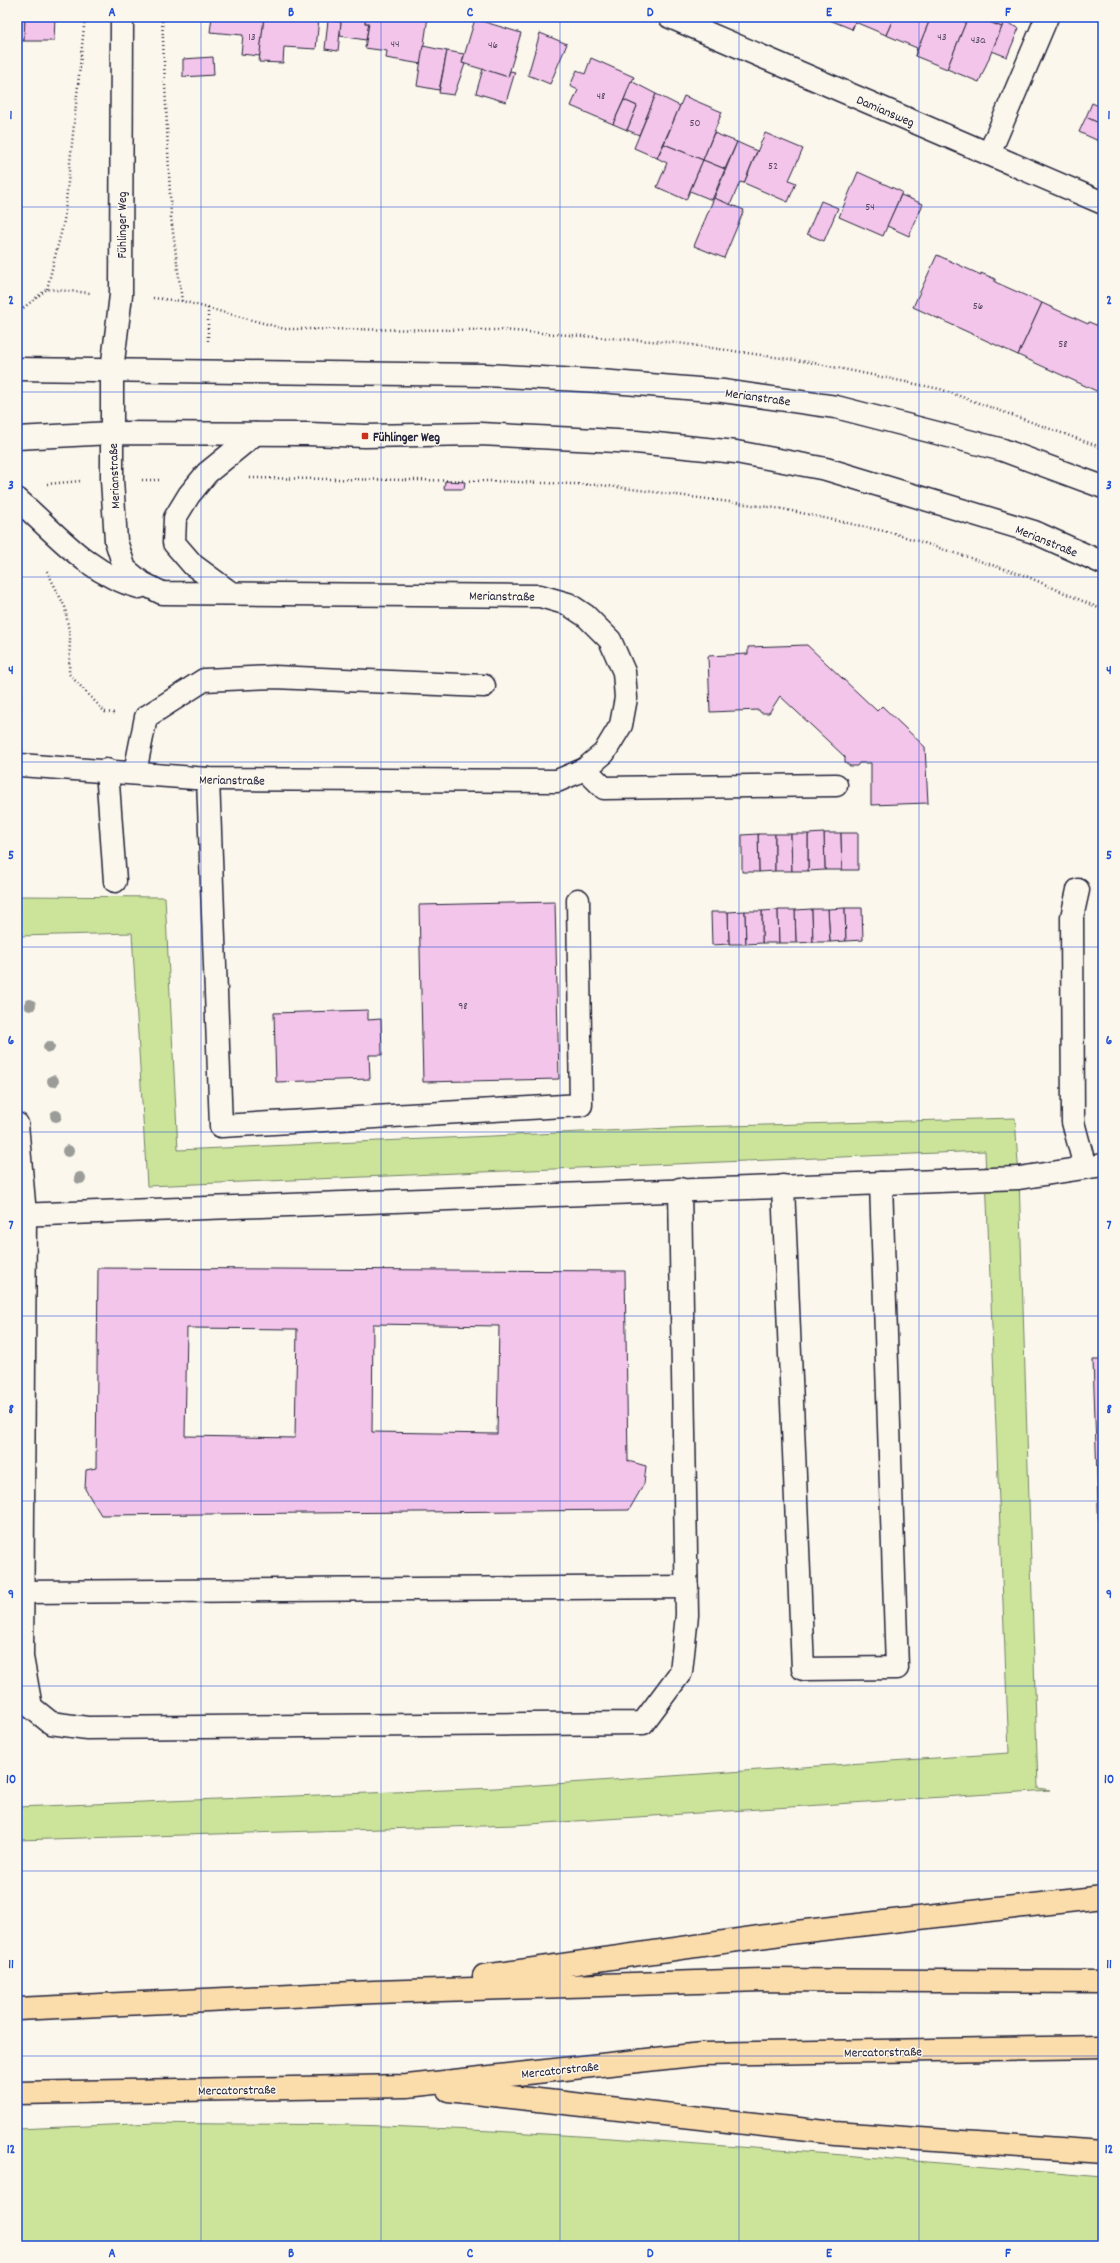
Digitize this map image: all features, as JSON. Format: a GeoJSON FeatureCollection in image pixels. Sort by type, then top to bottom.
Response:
{"type":"FeatureCollection","features":[{"type":"Feature","properties":{"kind":"highway"},"geometry":{"type":"LineString","coordinates":[[374,1992],[788,1933],[1103,1897]]}},
{"type":"Feature","properties":{"kind":"highway"},"geometry":{"type":"LineString","coordinates":[[17,2009],[374,1992],[762,1980],[1103,1982]]}},
{"type":"Feature","properties":{"kind":"highway","name":"Mercatorstraße"},"geometry":{"type":"LineString","coordinates":[[17,2093],[407,2086],[702,2054],[1103,2047]]}},
{"type":"Feature","properties":{"kind":"highway"},"geometry":{"type":"LineString","coordinates":[[407,2086],[835,2133],[1103,2152]]}},
{"type":"Feature","properties":{"kind":"street","name":"Fühlinger Weg"},"geometry":{"type":"LineString","coordinates":[[111,433],[112,370],[121,295],[122,17]]}},
{"type":"Feature","properties":{"kind":"street","name":"Damiansweg"},"geometry":{"type":"LineString","coordinates":[[670,17],[1103,203]]}},
{"type":"Feature","properties":{"kind":"street"},"geometry":{"type":"LineString","coordinates":[[989,154],[1048,17]]}},
{"type":"Feature","properties":{"kind":"street","name":"Merianstraße"},"geometry":{"type":"LineString","coordinates":[[17,369],[485,375],[600,380],[723,391],[836,407],[1003,450],[1103,488]]}},
{"type":"Feature","properties":{"kind":"street","name":"Merianstraße"},"geometry":{"type":"LineString","coordinates":[[20,765],[135,772],[208,779],[557,781],[585,769],[604,753],[621,725],[626,698],[624,672],[610,640],[586,616],[568,604],[540,596],[162,593],[142,583],[125,569],[116,541],[111,433]]}},
{"type":"Feature","properties":{"kind":"street","name":"Merianstraße"},"geometry":{"type":"LineString","coordinates":[[17,438],[111,433],[365,436],[480,434],[636,442],[736,452],[826,469],[1034,532],[1103,563]]}},
{"type":"Feature","properties":{"kind":"street"},"geometry":{"type":"LineString","coordinates":[[231,593],[193,565],[174,543],[174,518],[202,479],[255,434]]}},
{"type":"Feature","properties":{"kind":"street"},"geometry":{"type":"LineString","coordinates":[[18,500],[90,565],[122,583],[162,593]]}},
{"type":"Feature","properties":{"kind":"street"},"geometry":{"type":"LineString","coordinates":[[135,772],[146,717],[204,680],[274,677],[484,686]]}},
{"type":"Feature","properties":{"kind":"street"},"geometry":{"type":"LineString","coordinates":[[585,769],[604,788],[836,785]]}},
{"type":"Feature","properties":{"kind":"street"},"geometry":{"type":"LineString","coordinates":[[107,770],[115,881]]}},
{"type":"Feature","properties":{"kind":"street"},"geometry":{"type":"LineString","coordinates":[[208,779],[221,1126],[581,1105],[578,900]]}},
{"type":"Feature","properties":{"kind":"street"},"geometry":{"type":"LineString","coordinates":[[21,1214],[680,1189],[1019,1178],[1094,1166],[1074,1122],[1072,918],[1078,890]]}},
{"type":"Feature","properties":{"kind":"street"},"geometry":{"type":"LineString","coordinates":[[17,1124],[21,1214],[23,1592],[20,1664],[31,1707],[51,1723],[87,1728],[643,1723],[681,1672],[687,1615],[680,1189]]}},
{"type":"Feature","properties":{"kind":"street"},"geometry":{"type":"LineString","coordinates":[[783,1186],[803,1669],[897,1668],[881,1183]]}},
{"type":"Feature","properties":{"kind":"street"},"geometry":{"type":"LineString","coordinates":[[23,1592],[687,1587]]}},
{"type":"Feature","properties":{"kind":"path"},"geometry":{"type":"LineString","coordinates":[[47,290],[64,221],[85,17]]}},
{"type":"Feature","properties":{"kind":"path"},"geometry":{"type":"LineString","coordinates":[[162,17],[171,217],[182,301]]}},
{"type":"Feature","properties":{"kind":"path"},"geometry":{"type":"LineString","coordinates":[[18,500],[50,482],[112,480],[202,479],[488,481],[601,485],[783,509],[893,533],[1026,576],[1103,610]]}},
{"type":"Feature","properties":{"kind":"path"},"geometry":{"type":"LineString","coordinates":[[45,567],[65,606],[70,638],[69,674],[105,712],[146,717]]}},
{"type":"Feature","properties":{"kind":"green space"},"geometry":{"type":"Polygon","coordinates":[[[19,896],[165,897],[178,1150],[694,1127],[1015,1118],[1019,1178],[1038,1788],[1050,1790],[515,1825],[17,1840],[17,1807],[495,1788],[1009,1753],[985,1151],[147,1186],[132,933],[20,936],[19,896]]]}},
{"type":"Feature","properties":{"kind":"green space"},"geometry":{"type":"Polygon","coordinates":[[[156,2123],[346,2125],[496,2131],[756,2148],[1103,2177],[1103,2246],[17,2246],[17,2129],[156,2123]]]}},
{"type":"Feature","properties":{"kind":"building"},"geometry":{"type":"Polygon","coordinates":[[[17,17],[25,17],[24,41],[17,41],[17,17]]]}},
{"type":"Feature","properties":{"kind":"building"},"geometry":{"type":"Polygon","coordinates":[[[25,17],[55,17],[54,41],[24,41],[25,17]]]}},
{"type":"Feature","properties":{"kind":"building"},"geometry":{"type":"Polygon","coordinates":[[[212,17],[264,17],[260,56],[241,54],[243,35],[210,32],[212,17]]]}},
{"type":"Feature","properties":{"kind":"building"},"geometry":{"type":"Polygon","coordinates":[[[264,17],[319,17],[316,49],[284,47],[283,63],[259,62],[264,17]]]}},
{"type":"Feature","properties":{"kind":"building"},"geometry":{"type":"Polygon","coordinates":[[[341,17],[366,17],[365,23],[369,23],[366,40],[340,36],[341,17]]]}},
{"type":"Feature","properties":{"kind":"building"},"geometry":{"type":"Polygon","coordinates":[[[366,17],[428,17],[421,64],[386,58],[387,51],[365,48],[369,23],[365,23],[366,17]]]}},
{"type":"Feature","properties":{"kind":"building"},"geometry":{"type":"Polygon","coordinates":[[[822,17],[857,17],[852,29],[822,17]]]}},
{"type":"Feature","properties":{"kind":"building"},"geometry":{"type":"Polygon","coordinates":[[[857,17],[894,17],[886,35],[855,22],[857,17]]]}},
{"type":"Feature","properties":{"kind":"building"},"geometry":{"type":"Polygon","coordinates":[[[894,17],[931,17],[915,56],[917,48],[886,35],[894,17]]]}},
{"type":"Feature","properties":{"kind":"building"},"geometry":{"type":"Polygon","coordinates":[[[931,17],[968,17],[947,69],[915,56],[931,17]]]}},
{"type":"Feature","properties":{"kind":"building"},"geometry":{"type":"Polygon","coordinates":[[[968,17],[977,17],[1002,27],[979,82],[947,69],[968,17]]]}},
{"type":"Feature","properties":{"kind":"building"},"geometry":{"type":"Polygon","coordinates":[[[977,17],[1006,17],[1002,27],[977,17]]]}},
{"type":"Feature","properties":{"kind":"building"},"geometry":{"type":"Polygon","coordinates":[[[475,19],[521,33],[508,77],[462,63],[475,19]]]}},
{"type":"Feature","properties":{"kind":"building"},"geometry":{"type":"Polygon","coordinates":[[[328,20],[341,22],[338,51],[325,49],[328,20]]]}},
{"type":"Feature","properties":{"kind":"building"},"geometry":{"type":"Polygon","coordinates":[[[1004,22],[1019,28],[1007,57],[992,51],[1004,22]]]}},
{"type":"Feature","properties":{"kind":"building"},"geometry":{"type":"Polygon","coordinates":[[[540,33],[567,44],[550,84],[528,75],[540,33]]]}},
{"type":"Feature","properties":{"kind":"building"},"geometry":{"type":"Polygon","coordinates":[[[423,46],[447,51],[439,90],[417,86],[423,46]]]}},
{"type":"Feature","properties":{"kind":"building"},"geometry":{"type":"Polygon","coordinates":[[[447,51],[464,54],[462,63],[465,64],[454,95],[439,93],[447,51]]]}},
{"type":"Feature","properties":{"kind":"building"},"geometry":{"type":"Polygon","coordinates":[[[213,57],[214,75],[183,77],[183,59],[213,57]]]}},
{"type":"Feature","properties":{"kind":"building"},"geometry":{"type":"Polygon","coordinates":[[[591,58],[634,77],[613,124],[571,106],[578,90],[570,86],[577,70],[585,74],[591,58]]]}},
{"type":"Feature","properties":{"kind":"building"},"geometry":{"type":"Polygon","coordinates":[[[483,69],[508,77],[510,71],[515,72],[506,102],[476,93],[483,69]]]}},
{"type":"Feature","properties":{"kind":"building"},"geometry":{"type":"Polygon","coordinates":[[[631,81],[656,94],[639,135],[627,130],[637,106],[624,100],[631,81]]]}},
{"type":"Feature","properties":{"kind":"building"},"geometry":{"type":"Polygon","coordinates":[[[656,94],[680,106],[657,158],[634,148],[656,94]]]}},
{"type":"Feature","properties":{"kind":"building"},"geometry":{"type":"Polygon","coordinates":[[[684,96],[722,112],[703,160],[664,144],[684,96]]]}},
{"type":"Feature","properties":{"kind":"building"},"geometry":{"type":"Polygon","coordinates":[[[624,100],[637,106],[627,130],[613,124],[624,100]]]}},
{"type":"Feature","properties":{"kind":"building"},"geometry":{"type":"Polygon","coordinates":[[[1092,103],[1103,108],[1103,125],[1086,117],[1092,103]]]}},
{"type":"Feature","properties":{"kind":"building"},"geometry":{"type":"Polygon","coordinates":[[[1086,117],[1103,125],[1103,143],[1079,132],[1086,117]]]}},
{"type":"Feature","properties":{"kind":"building"},"geometry":{"type":"Polygon","coordinates":[[[714,133],[737,142],[725,169],[703,160],[714,133]]]}},
{"type":"Feature","properties":{"kind":"building"},"geometry":{"type":"Polygon","coordinates":[[[765,133],[803,149],[789,180],[796,183],[788,202],[744,183],[765,133]]]}},
{"type":"Feature","properties":{"kind":"building"},"geometry":{"type":"Polygon","coordinates":[[[737,142],[757,151],[744,183],[740,182],[730,205],[714,198],[737,142]]]}},
{"type":"Feature","properties":{"kind":"building"},"geometry":{"type":"Polygon","coordinates":[[[664,144],[703,160],[686,200],[657,187],[667,163],[657,158],[664,144]]]}},
{"type":"Feature","properties":{"kind":"building"},"geometry":{"type":"Polygon","coordinates":[[[703,160],[725,169],[712,200],[690,191],[703,160]]]}},
{"type":"Feature","properties":{"kind":"building"},"geometry":{"type":"Polygon","coordinates":[[[858,172],[902,192],[883,236],[839,217],[858,172]]]}},
{"type":"Feature","properties":{"kind":"building"},"geometry":{"type":"Polygon","coordinates":[[[901,195],[923,204],[909,236],[887,226],[901,195]]]}},
{"type":"Feature","properties":{"kind":"building"},"geometry":{"type":"Polygon","coordinates":[[[714,198],[744,210],[724,258],[694,246],[714,198]]]}},
{"type":"Feature","properties":{"kind":"building"},"geometry":{"type":"Polygon","coordinates":[[[821,201],[838,208],[824,241],[807,234],[821,201]]]}},
{"type":"Feature","properties":{"kind":"building"},"geometry":{"type":"Polygon","coordinates":[[[937,255],[981,275],[981,273],[995,279],[995,282],[1042,303],[1018,355],[913,307],[937,255]]]}},
{"type":"Feature","properties":{"kind":"building"},"geometry":{"type":"Polygon","coordinates":[[[1042,303],[1088,324],[1089,322],[1103,328],[1103,394],[1018,355],[1042,303]]]}},
{"type":"Feature","properties":{"kind":"building"},"geometry":{"type":"Polygon","coordinates":[[[445,481],[465,482],[464,489],[444,489],[445,481]]]}},
{"type":"Feature","properties":{"kind":"building"},"geometry":{"type":"Polygon","coordinates":[[[807,645],[877,711],[882,706],[925,747],[928,803],[871,805],[871,763],[859,763],[857,766],[850,766],[845,762],[845,757],[780,696],[769,713],[761,713],[759,710],[710,712],[708,656],[748,654],[748,647],[807,645]]]}},
{"type":"Feature","properties":{"kind":"building"},"geometry":{"type":"Polygon","coordinates":[[[17,695],[21,696],[17,828],[17,695]]]}},
{"type":"Feature","properties":{"kind":"building"},"geometry":{"type":"Polygon","coordinates":[[[824,833],[841,833],[842,870],[825,870],[824,833]]]}},
{"type":"Feature","properties":{"kind":"building"},"geometry":{"type":"Polygon","coordinates":[[[824,833],[825,870],[808,871],[808,834],[824,833]]]}},
{"type":"Feature","properties":{"kind":"building"},"geometry":{"type":"Polygon","coordinates":[[[841,833],[858,833],[858,870],[842,870],[841,833]]]}},
{"type":"Feature","properties":{"kind":"building"},"geometry":{"type":"Polygon","coordinates":[[[758,834],[775,834],[775,871],[759,872],[758,834]]]}},
{"type":"Feature","properties":{"kind":"building"},"geometry":{"type":"Polygon","coordinates":[[[758,834],[759,872],[742,872],[742,835],[758,834]]]}},
{"type":"Feature","properties":{"kind":"building"},"geometry":{"type":"Polygon","coordinates":[[[775,834],[791,834],[792,871],[775,871],[775,834]]]}},
{"type":"Feature","properties":{"kind":"building"},"geometry":{"type":"Polygon","coordinates":[[[791,834],[808,834],[808,871],[792,871],[791,834]]]}},
{"type":"Feature","properties":{"kind":"building"},"geometry":{"type":"Polygon","coordinates":[[[555,902],[559,1079],[423,1082],[419,905],[555,902]]]}},
{"type":"Feature","properties":{"kind":"building"},"geometry":{"type":"Polygon","coordinates":[[[845,908],[846,941],[830,942],[828,909],[845,908]]]}},
{"type":"Feature","properties":{"kind":"building"},"geometry":{"type":"Polygon","coordinates":[[[845,908],[862,908],[863,940],[846,941],[845,908]]]}},
{"type":"Feature","properties":{"kind":"building"},"geometry":{"type":"Polygon","coordinates":[[[812,909],[813,942],[796,943],[795,910],[812,909]]]}},
{"type":"Feature","properties":{"kind":"building"},"geometry":{"type":"Polygon","coordinates":[[[812,909],[828,909],[830,942],[813,942],[812,909]]]}},
{"type":"Feature","properties":{"kind":"building"},"geometry":{"type":"Polygon","coordinates":[[[778,910],[779,943],[762,943],[762,911],[778,910]]]}},
{"type":"Feature","properties":{"kind":"building"},"geometry":{"type":"Polygon","coordinates":[[[778,910],[795,910],[796,943],[779,943],[778,910]]]}},
{"type":"Feature","properties":{"kind":"building"},"geometry":{"type":"Polygon","coordinates":[[[745,911],[746,944],[729,944],[728,912],[745,911]]]}},
{"type":"Feature","properties":{"kind":"building"},"geometry":{"type":"Polygon","coordinates":[[[745,911],[762,911],[762,943],[746,944],[745,911]]]}},
{"type":"Feature","properties":{"kind":"building"},"geometry":{"type":"Polygon","coordinates":[[[711,912],[728,912],[729,944],[712,945],[711,912]]]}},
{"type":"Feature","properties":{"kind":"building"},"geometry":{"type":"Polygon","coordinates":[[[368,1010],[368,1020],[381,1019],[382,1055],[369,1055],[370,1079],[276,1082],[274,1013],[368,1010]]]}},
{"type":"Feature","properties":{"kind":"building"},"geometry":{"type":"Polygon","coordinates":[[[98,1268],[625,1271],[628,1461],[646,1466],[644,1484],[629,1510],[101,1515],[85,1489],[86,1470],[96,1468],[98,1268]],[[373,1324],[372,1432],[497,1434],[499,1326],[373,1324]],[[187,1328],[185,1436],[295,1438],[297,1329],[187,1328]]]}},
{"type":"Feature","properties":{"kind":"building"},"geometry":{"type":"Polygon","coordinates":[[[1093,1360],[1103,1360],[1103,1651],[1093,1360]]]}},
{"type":"Feature","properties":{"kind":"place","name":"Fühlinger Weg"},"geometry":{"type":"Point","coordinates":[365,436]}}]}
